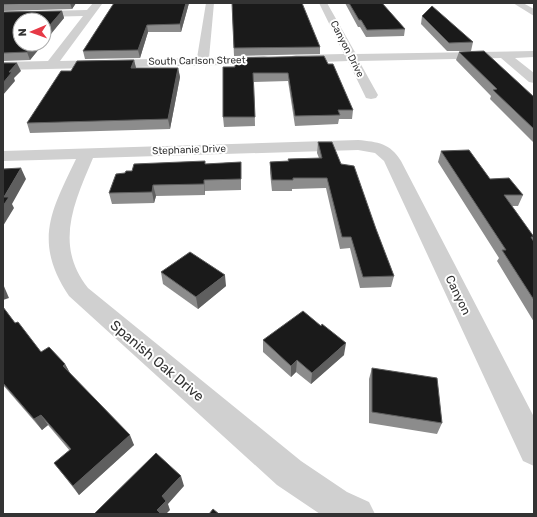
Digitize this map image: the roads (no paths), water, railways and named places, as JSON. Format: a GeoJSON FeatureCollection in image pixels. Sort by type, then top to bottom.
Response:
{"type":"FeatureCollection","features":[{"type":"Feature","properties":{"kind":"street"},"geometry":{"type":"LineString","coordinates":[[51,65],[98,3]]}},
{"type":"Feature","properties":{"kind":"street"},"geometry":{"type":"LineString","coordinates":[[203,61],[210,3]]}},
{"type":"Feature","properties":{"kind":"street","name":"Canyon Drive"},"geometry":{"type":"LineString","coordinates":[[323,3],[370,95]]}},
{"type":"Feature","properties":{"kind":"street"},"geometry":{"type":"LineString","coordinates":[[517,3],[534,13]]}},
{"type":"Feature","properties":{"kind":"street"},"geometry":{"type":"LineString","coordinates":[[3,14],[90,13]]}},
{"type":"Feature","properties":{"kind":"street","name":"South Carlson Street"},"geometry":{"type":"LineString","coordinates":[[3,66],[534,54]]}},
{"type":"Feature","properties":{"kind":"street"},"geometry":{"type":"LineString","coordinates":[[504,55],[534,79]]}},
{"type":"Feature","properties":{"kind":"street","name":"Stephanie Drive"},"geometry":{"type":"LineString","coordinates":[[3,156],[358,145],[376,148]]}},
{"type":"Feature","properties":{"kind":"street","name":"Canyon"},"geometry":{"type":"LineString","coordinates":[[376,148],[388,153],[392,158],[399,176],[534,450]]}},
{"type":"Feature","properties":{"kind":"street","name":"Spanish Oak Drive"},"geometry":{"type":"LineString","coordinates":[[87,153],[59,221],[58,237],[60,256],[67,275],[80,294],[289,473],[336,504],[357,514]]}}]}
